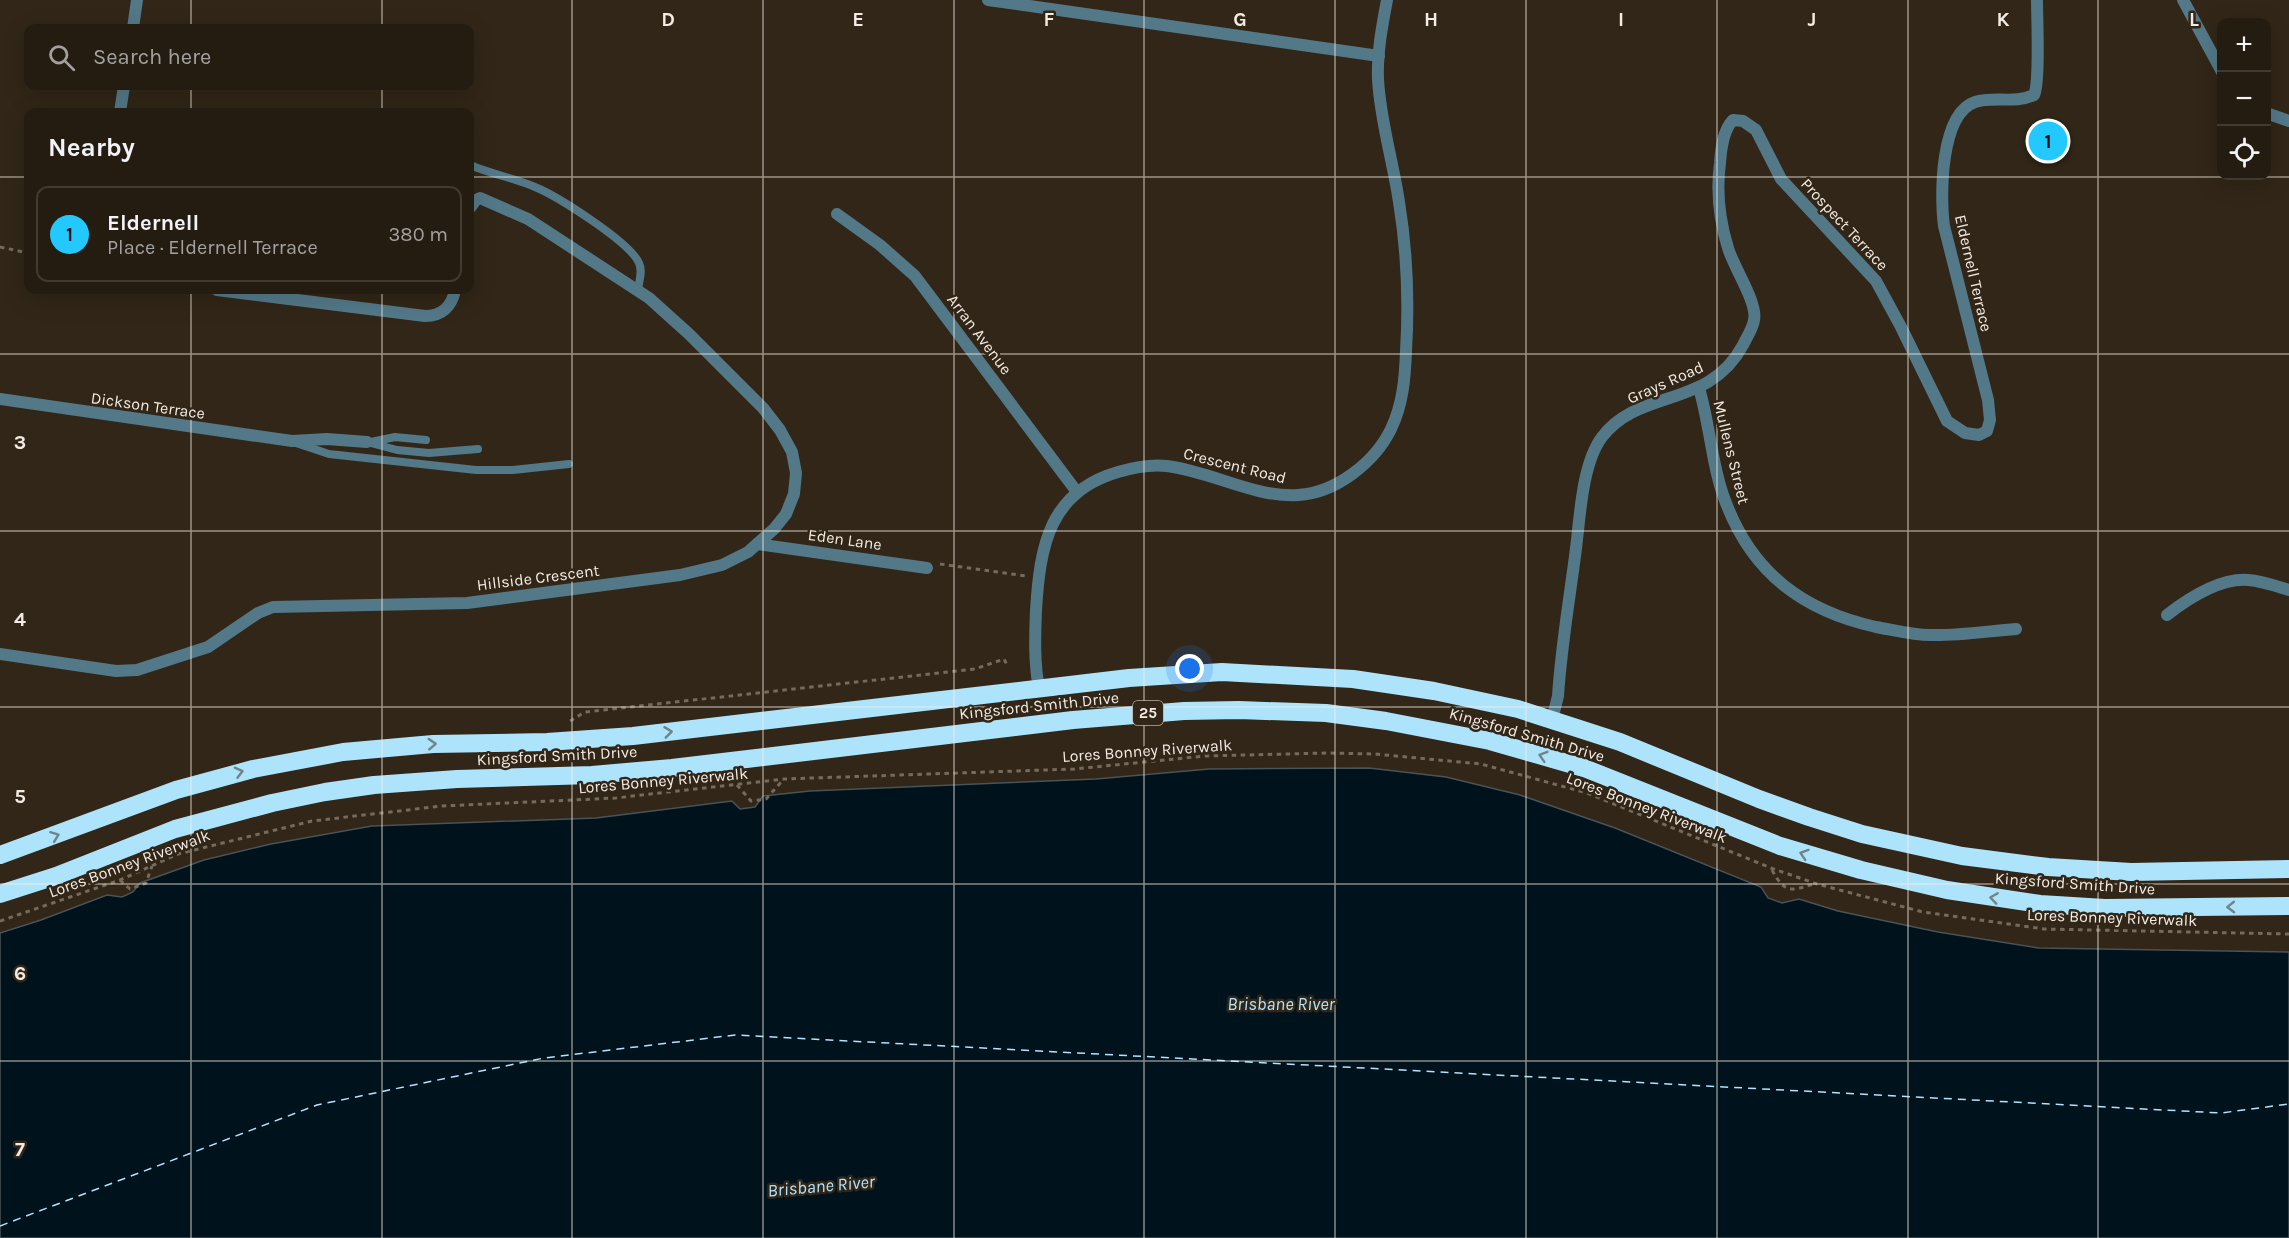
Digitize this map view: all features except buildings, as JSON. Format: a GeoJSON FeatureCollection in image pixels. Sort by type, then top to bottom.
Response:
{"type":"FeatureCollection","features":[{"type":"Feature","properties":{"kind":"highway","name":"Kingsford Smith Drive"},"geometry":{"type":"LineString","coordinates":[[0,855],[176,790],[253,769],[343,752],[433,744],[547,742],[633,736],[1129,678],[1222,672],[1353,679],[1434,691],[1518,709],[1620,742],[1809,817],[1862,834],[1933,850],[2006,862],[2098,871],[2289,870]]}},
{"type":"Feature","properties":{"kind":"highway","name":"Kingsford Smith Drive"},"geometry":{"type":"LineString","coordinates":[[0,894],[56,876],[174,829],[272,803],[326,792],[374,785],[457,779],[592,775],[672,768],[1073,720],[1184,711],[1239,710],[1314,712],[1366,718],[1439,729],[1490,741],[1604,776],[1780,846],[1860,870],[1947,890],[2040,904],[2105,908],[2289,906]]}},
{"type":"Feature","properties":{"kind":"street"},"geometry":{"type":"LineString","coordinates":[[134,24],[137,0]]}},
{"type":"Feature","properties":{"kind":"street"},"geometry":{"type":"LineString","coordinates":[[988,0],[1379,56]]}},
{"type":"Feature","properties":{"kind":"street","name":"Crescent Road"},"geometry":{"type":"LineString","coordinates":[[1039,689],[1034,653],[1041,556],[1055,521],[1077,492],[1100,478],[1145,465],[1168,466],[1268,492],[1296,496],[1317,493],[1334,486],[1361,466],[1379,449],[1391,429],[1400,405],[1405,381],[1407,332],[1406,264],[1400,203],[1380,94],[1379,56],[1387,0]]}},
{"type":"Feature","properties":{"kind":"street","name":"Eldernell Terrace"},"geometry":{"type":"LineString","coordinates":[[1982,434],[1987,431],[1989,424],[1989,407],[1944,226],[1942,199],[1945,161],[1953,126],[1966,106],[1982,100],[2022,99],[2034,95],[2037,90],[2037,0]]}},
{"type":"Feature","properties":{"kind":"street"},"geometry":{"type":"LineString","coordinates":[[2183,0],[2217,63]]}},
{"type":"Feature","properties":{"kind":"street"},"geometry":{"type":"LineString","coordinates":[[121,108],[123,90]]}},
{"type":"Feature","properties":{"kind":"street"},"geometry":{"type":"LineString","coordinates":[[2271,114],[2289,121]]}},
{"type":"Feature","properties":{"kind":"street","name":"Grays Road"},"geometry":{"type":"LineString","coordinates":[[1552,720],[1558,696],[1583,499],[1593,453],[1607,432],[1624,418],[1657,402],[1698,388],[1719,375],[1731,363],[1748,334],[1755,316],[1753,306],[1728,250],[1718,206],[1720,152],[1729,125],[1733,120],[1739,120]]}},
{"type":"Feature","properties":{"kind":"street","name":"Prospect Terrace"},"geometry":{"type":"LineString","coordinates":[[1739,120],[1756,130],[1774,167],[1788,187],[1876,281],[1947,421],[1965,433],[1982,434]]}},
{"type":"Feature","properties":{"kind":"street","name":"Hillside Crescent"},"geometry":{"type":"LineString","coordinates":[[0,654],[96,669],[132,671],[208,647],[258,614],[273,607],[467,603],[506,598],[706,570],[730,562],[757,544],[780,521],[792,501],[796,473],[789,445],[774,420],[657,304],[638,290],[528,219],[486,200],[474,203]]}},
{"type":"Feature","properties":{"kind":"street","name":"Arran Avenue"},"geometry":{"type":"LineString","coordinates":[[837,214],[886,249],[922,283],[1077,492]]}},
{"type":"Feature","properties":{"kind":"street"},"geometry":{"type":"LineString","coordinates":[[250,294],[432,316],[449,306],[454,294]]}},
{"type":"Feature","properties":{"kind":"street","name":"Mullens Street"},"geometry":{"type":"LineString","coordinates":[[1698,388],[1711,435],[1721,489],[1731,515],[1750,550],[1772,576],[1783,585],[1799,597],[1831,614],[1892,630],[1937,635],[2016,629]]}},
{"type":"Feature","properties":{"kind":"street","name":"Dickson Terrace"},"geometry":{"type":"LineString","coordinates":[[0,399],[292,441],[327,439],[367,442]]}},
{"type":"Feature","properties":{"kind":"street","name":"Eden Lane"},"geometry":{"type":"LineString","coordinates":[[757,544],[931,565]]}},
{"type":"Feature","properties":{"kind":"street"},"geometry":{"type":"LineString","coordinates":[[2167,615],[2193,598],[2232,581],[2259,581],[2289,590]]}},
{"type":"Feature","properties":{"kind":"lane"},"geometry":{"type":"LineString","coordinates":[[474,166],[548,193],[619,241],[632,252],[640,264],[638,290]]}},
{"type":"Feature","properties":{"kind":"lane","name":"Dickson Terrace"},"geometry":{"type":"LineString","coordinates":[[367,442],[394,437],[426,440]]}},
{"type":"Feature","properties":{"kind":"lane","name":"Dickson Terrace"},"geometry":{"type":"LineString","coordinates":[[292,441],[329,454],[458,469],[502,471],[568,464]]}},
{"type":"Feature","properties":{"kind":"lane","name":"Dickson Terrace"},"geometry":{"type":"LineString","coordinates":[[367,442],[397,450],[429,453],[478,449]]}},
{"type":"Feature","properties":{"kind":"path"},"geometry":{"type":"LineString","coordinates":[[0,247],[24,252]]}},
{"type":"Feature","properties":{"kind":"path"},"geometry":{"type":"LineString","coordinates":[[931,565],[1016,575]]}},
{"type":"Feature","properties":{"kind":"path"},"geometry":{"type":"LineString","coordinates":[[570,721],[585,712],[975,669],[1004,659],[1008,667]]}},
{"type":"Feature","properties":{"kind":"path","name":"Lores Bonney Riverwalk"},"geometry":{"type":"LineString","coordinates":[[0,921],[120,880],[178,854],[209,845],[312,821],[397,810],[616,798],[784,779],[1074,769],[1205,756],[1265,753],[1375,753],[1481,764],[1587,793],[1771,868],[1817,884],[1923,912],[2044,930],[2289,934]]}},
{"type":"Feature","properties":{"kind":"path"},"geometry":{"type":"LineString","coordinates":[[737,785],[751,801],[766,799],[784,779]]}},
{"type":"Feature","properties":{"kind":"path"},"geometry":{"type":"LineString","coordinates":[[120,880],[130,889],[146,883],[152,865]]}},
{"type":"Feature","properties":{"kind":"path"},"geometry":{"type":"LineString","coordinates":[[1771,868],[1779,882],[1791,890],[1817,884]]}},
{"type":"Feature","properties":{"kind":"water","name":"Brisbane River"},"geometry":{"type":"Polygon","coordinates":[[[1369,768],[1446,777],[1520,795],[1615,828],[1761,887],[1768,898],[1782,903],[1799,899],[1838,911],[1938,932],[2038,948],[2289,952],[2289,1238],[0,1238],[0,933],[107,895],[122,897],[133,892],[140,883],[204,860],[271,844],[372,826],[596,818],[732,801],[740,809],[755,807],[763,796],[810,791],[1096,779],[1209,769],[1369,768]]]}},
{"type":"Feature","properties":{"kind":"ferry route"},"geometry":{"type":"LineString","coordinates":[[0,1226],[317,1105],[544,1058],[735,1035],[2221,1113],[2289,1104]]}},
{"type":"Feature","properties":{"kind":"place","name":"Eldernell"},"geometry":{"type":"Point","coordinates":[2048,141]}}]}
